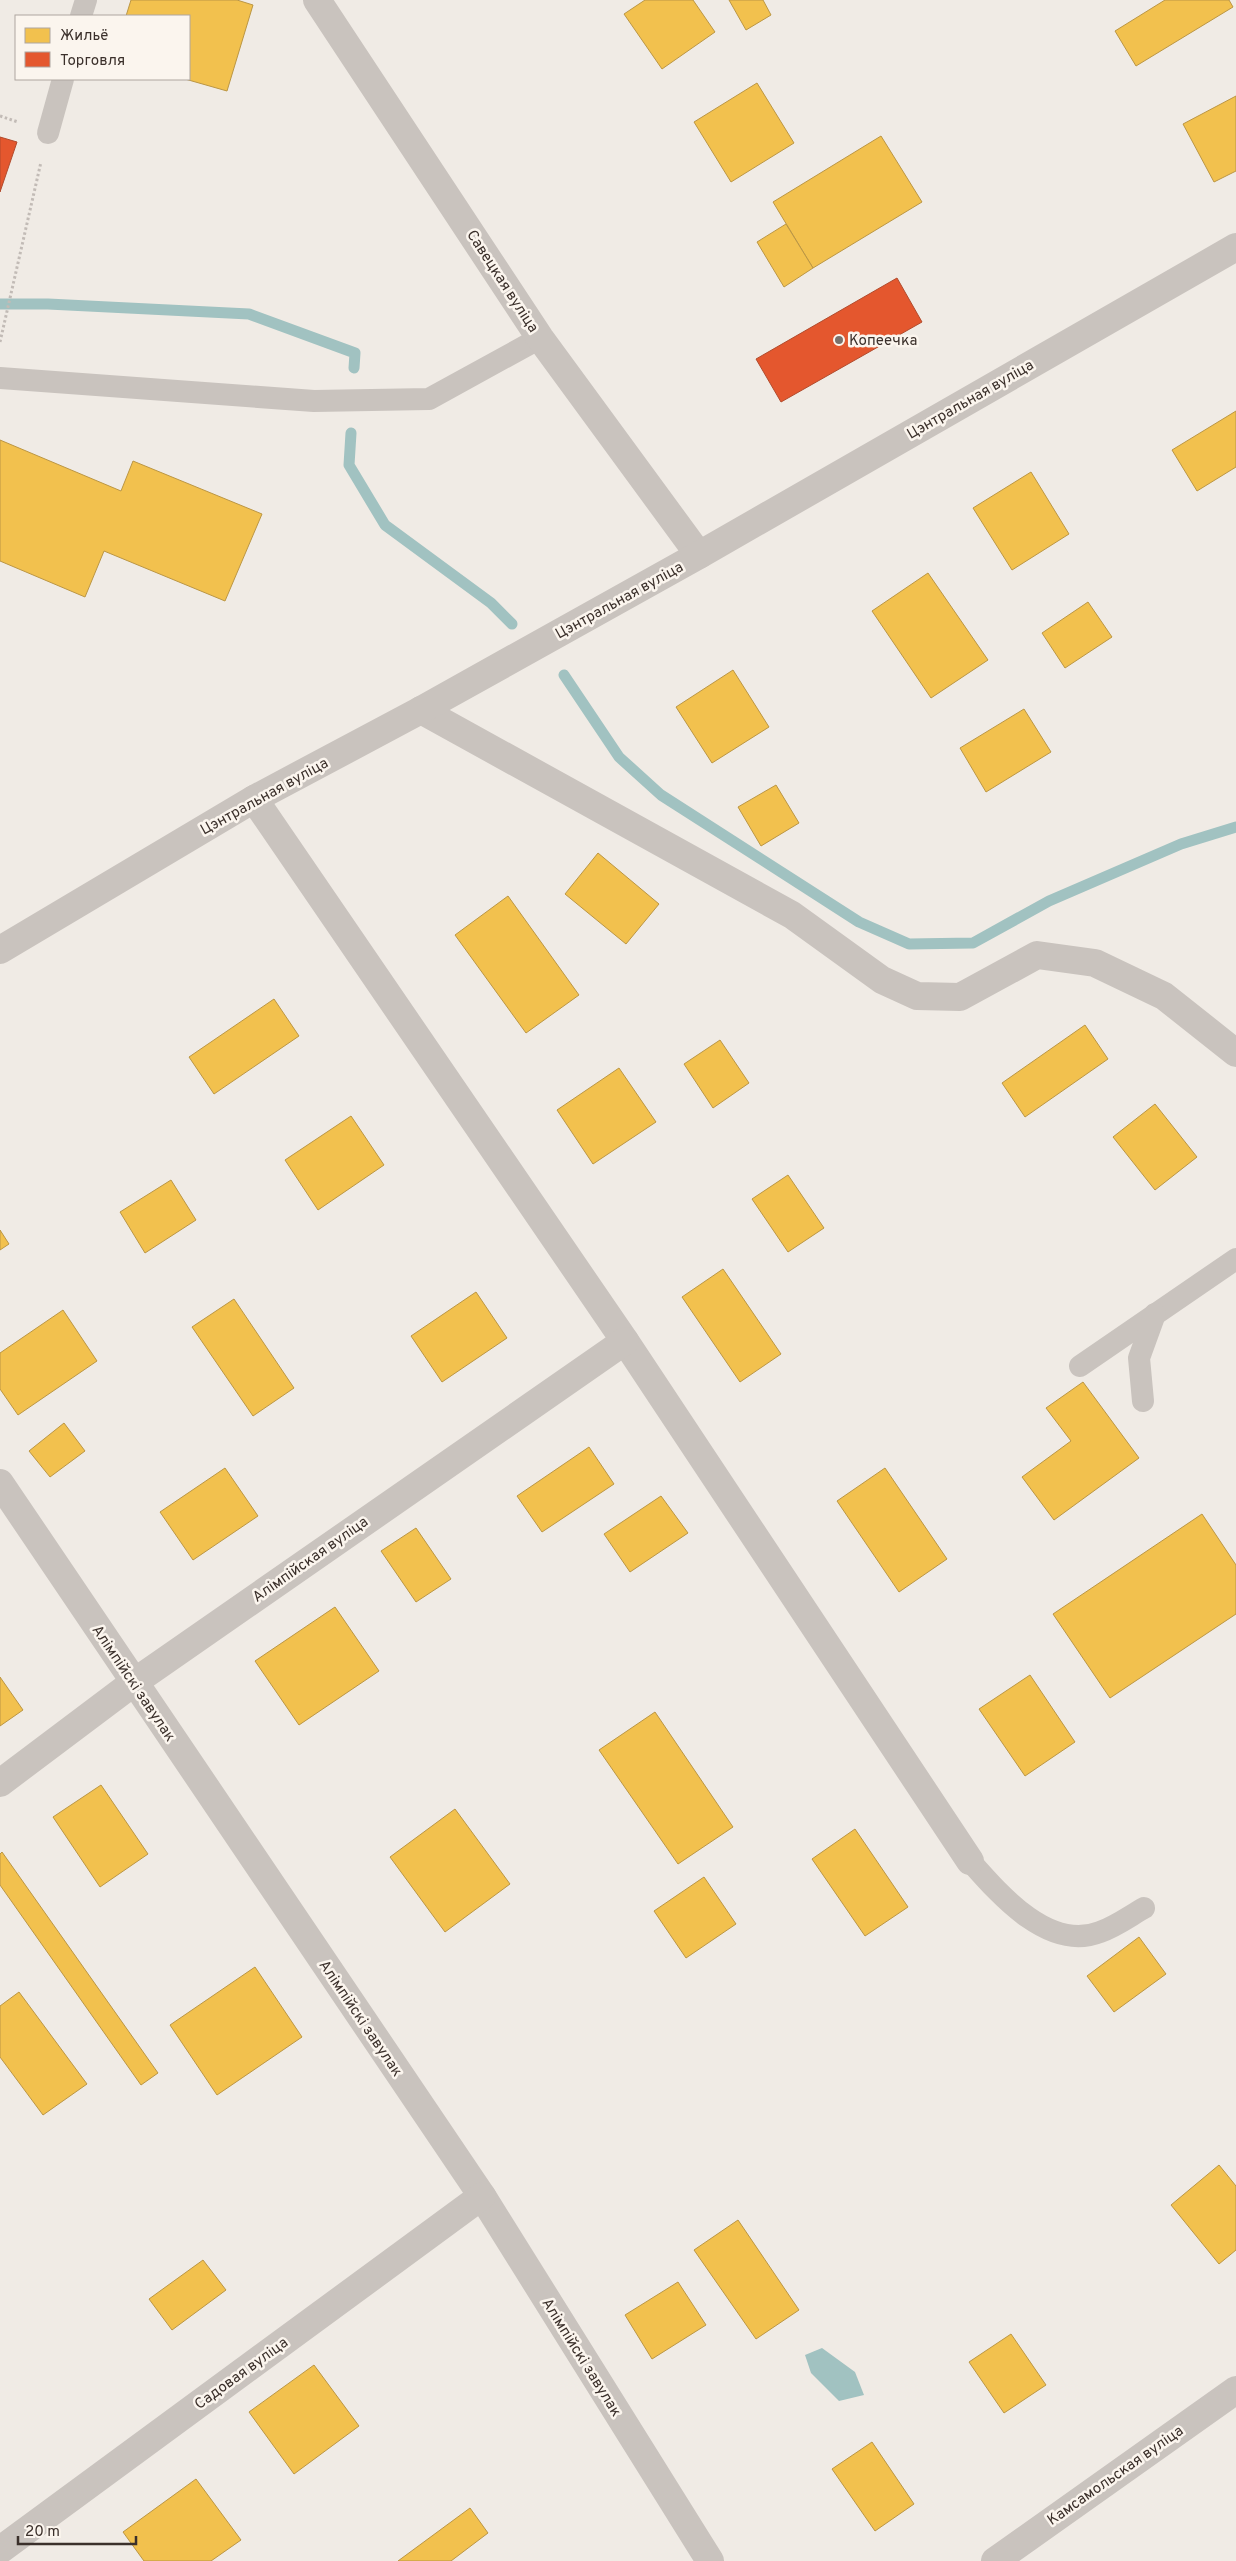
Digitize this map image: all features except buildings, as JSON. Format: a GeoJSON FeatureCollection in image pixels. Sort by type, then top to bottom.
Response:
{"type":"FeatureCollection","features":[{"type":"Feature","properties":{"kind":"street","name":"Савецкая вуліца"},"geometry":{"type":"LineString","coordinates":[[317,0],[540,338],[699,555]]}},
{"type":"Feature","properties":{"kind":"street","name":"Цэнтральная вуліца"},"geometry":{"type":"LineString","coordinates":[[0,950],[254,799],[421,710],[699,555],[1236,247]]}},
{"type":"Feature","properties":{"kind":"street"},"geometry":{"type":"LineString","coordinates":[[421,710],[792,914],[882,980],[917,996],[960,997],[1037,955],[1095,963],[1164,996],[1236,1053]]}},
{"type":"Feature","properties":{"kind":"street"},"geometry":{"type":"LineString","coordinates":[[254,799],[625,1341],[970,1861]]}},
{"type":"Feature","properties":{"kind":"street","name":"Алімпійская вуліца"},"geometry":{"type":"LineString","coordinates":[[0,1783],[133,1683],[625,1341]]}},
{"type":"Feature","properties":{"kind":"street","name":"Алімпійскі завулак"},"geometry":{"type":"LineString","coordinates":[[0,1483],[133,1683],[482,2196],[710,2561]]}},
{"type":"Feature","properties":{"kind":"street","name":"Садовая вуліца"},"geometry":{"type":"LineString","coordinates":[[0,2550],[482,2196]]}},
{"type":"Feature","properties":{"kind":"street","name":"Камсамольская вуліца"},"geometry":{"type":"LineString","coordinates":[[995,2561],[1236,2390]]}},
{"type":"Feature","properties":{"kind":"lane"},"geometry":{"type":"LineString","coordinates":[[81,15],[86,0]]}},
{"type":"Feature","properties":{"kind":"lane"},"geometry":{"type":"LineString","coordinates":[[48,132],[63,80]]}},
{"type":"Feature","properties":{"kind":"lane"},"geometry":{"type":"LineString","coordinates":[[0,378],[314,401],[429,399],[540,338]]}},
{"type":"Feature","properties":{"kind":"lane"},"geometry":{"type":"LineString","coordinates":[[1080,1366],[1236,1259]]}},
{"type":"Feature","properties":{"kind":"lane"},"geometry":{"type":"LineString","coordinates":[[1143,1401],[1140,1358],[1155,1314]]}},
{"type":"Feature","properties":{"kind":"lane"},"geometry":{"type":"LineString","coordinates":[[970,1861],[1008,1902],[1035,1922],[1068,1937],[1099,1933],[1144,1908]]}},
{"type":"Feature","properties":{"kind":"path"},"geometry":{"type":"LineString","coordinates":[[0,342],[48,132]]}},
{"type":"Feature","properties":{"kind":"water"},"geometry":{"type":"Polygon","coordinates":[[[822,2348],[855,2372],[864,2395],[839,2401],[811,2373],[805,2355],[822,2348]]]}},
{"type":"Feature","properties":{"kind":"waterway"},"geometry":{"type":"LineString","coordinates":[[0,304],[48,304],[249,314],[355,353],[354,368]]}},
{"type":"Feature","properties":{"kind":"waterway"},"geometry":{"type":"LineString","coordinates":[[351,433],[349,465],[385,525],[491,603],[512,624]]}},
{"type":"Feature","properties":{"kind":"waterway"},"geometry":{"type":"LineString","coordinates":[[564,675],[619,757],[661,795],[859,922],[909,944],[973,943],[1049,901],[1181,844],[1236,827]]}},
{"type":"Feature","properties":{"kind":"place","name":"Копеечка"},"geometry":{"type":"Point","coordinates":[839,340]}}]}
